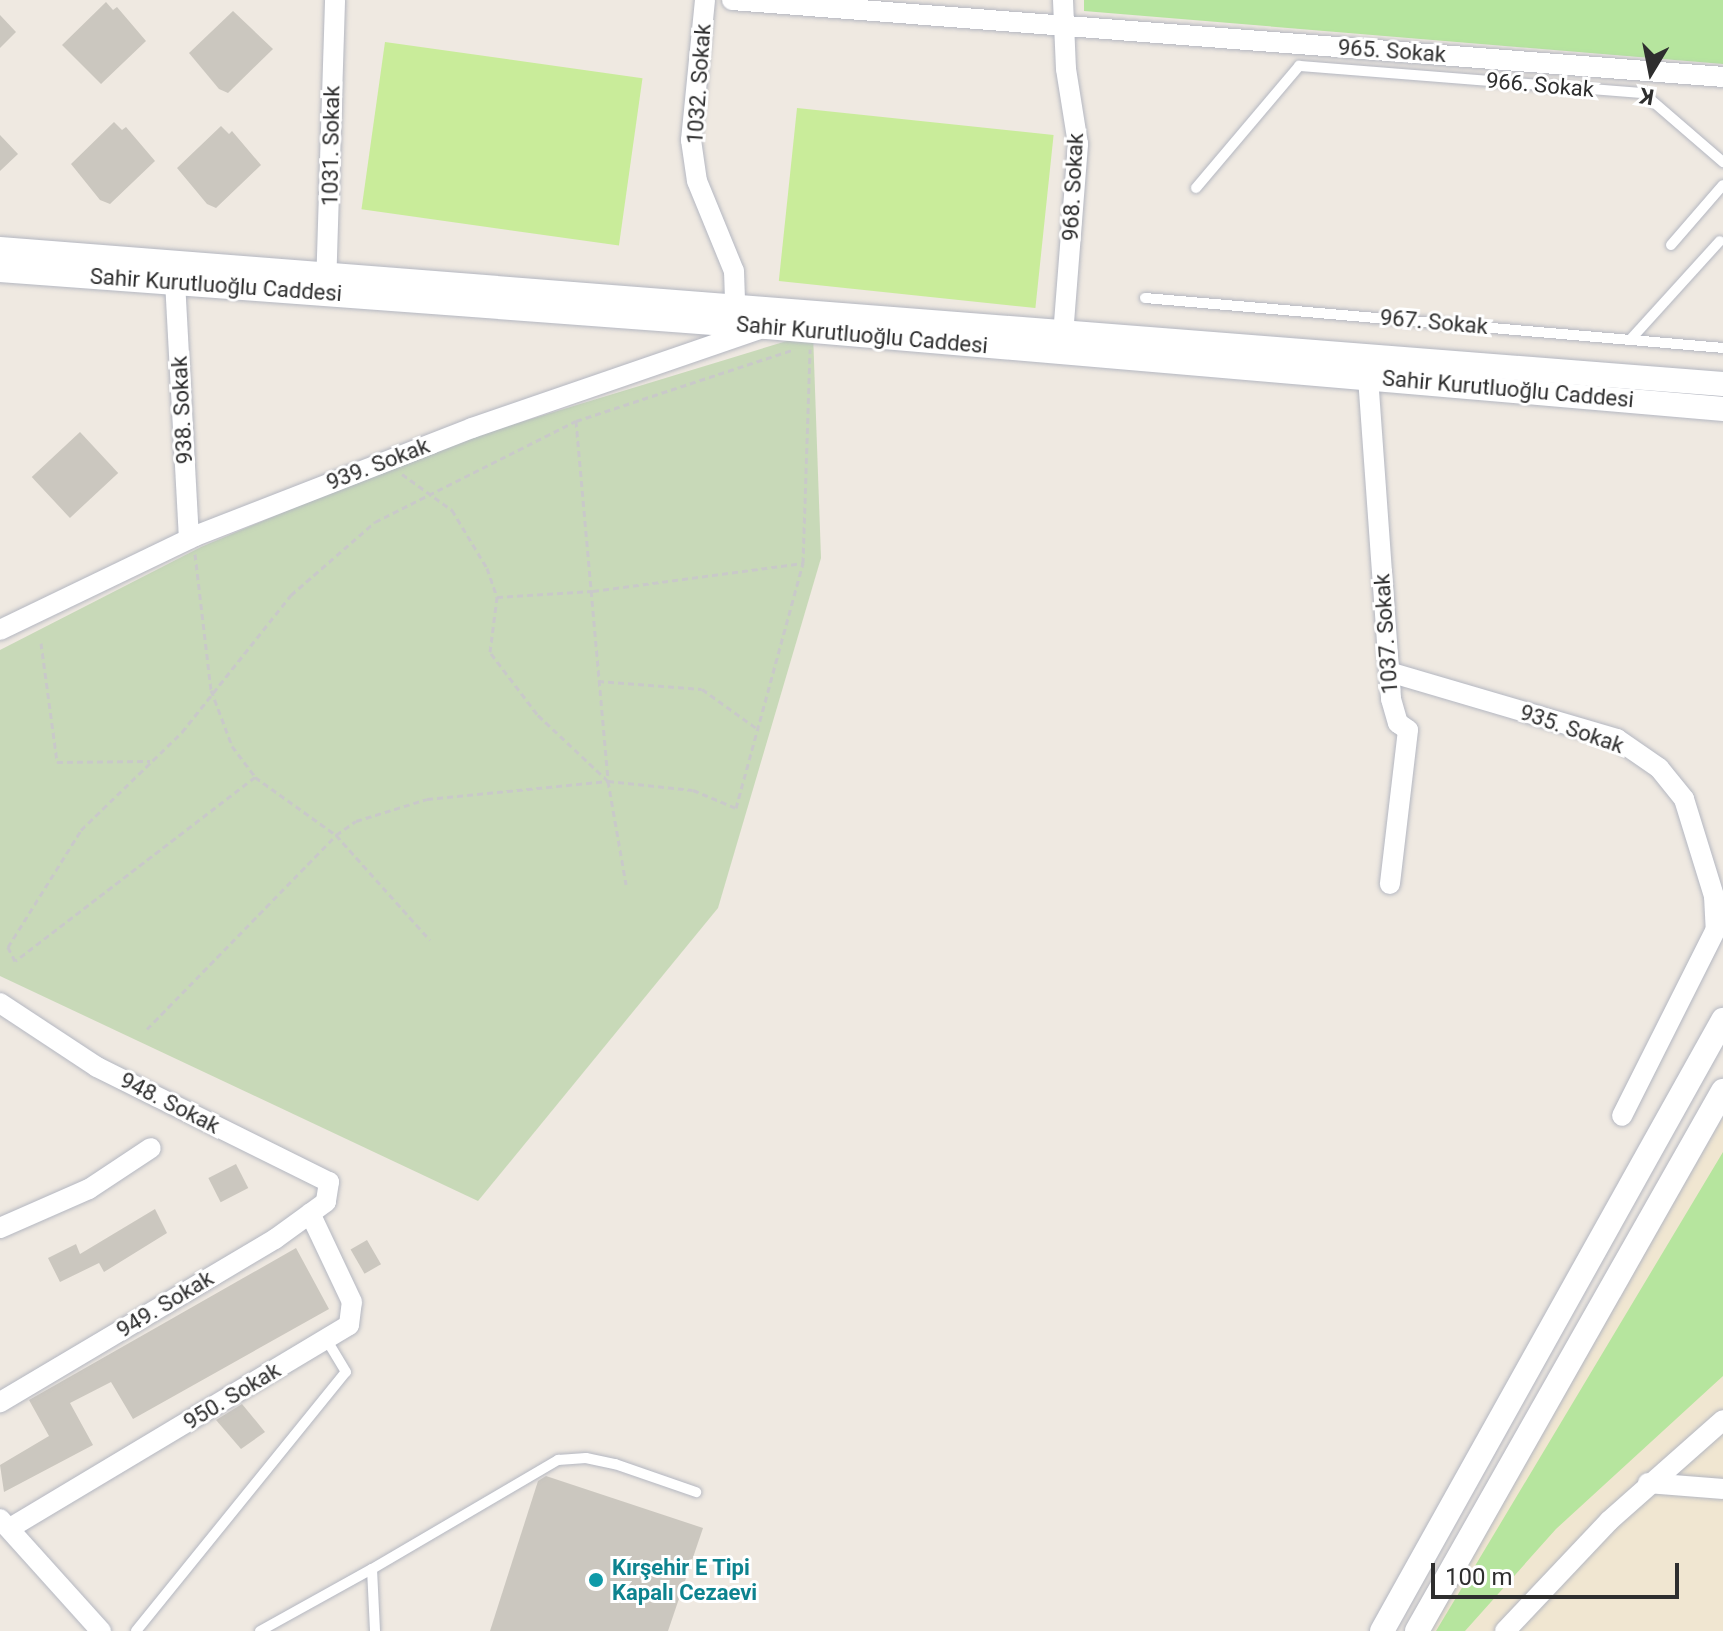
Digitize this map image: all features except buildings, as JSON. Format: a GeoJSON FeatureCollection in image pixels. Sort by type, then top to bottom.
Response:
{"type":"FeatureCollection","features":[{"type":"Feature","properties":{"kind":"street","name":"1031. Sokak"},"geometry":{"type":"LineString","coordinates":[[327,282],[335,0]]}},
{"type":"Feature","properties":{"kind":"street","name":"1032. Sokak"},"geometry":{"type":"LineString","coordinates":[[705,0],[691,140],[697,181],[734,271],[735,304]]}},
{"type":"Feature","properties":{"kind":"street","name":"965. Sokak"},"geometry":{"type":"LineString","coordinates":[[732,0],[1723,77]]}},
{"type":"Feature","properties":{"kind":"street","name":"968. Sokak"},"geometry":{"type":"LineString","coordinates":[[1062,340],[1078,144],[1062,24],[1063,0]]}},
{"type":"Feature","properties":{"kind":"street","name":"Sahir Kurutluoğlu Caddesi"},"geometry":{"type":"LineString","coordinates":[[0,249],[767,327],[1062,340],[1723,384]]}},
{"type":"Feature","properties":{"kind":"street","name":"Sahir Kurutluoğlu Caddesi"},"geometry":{"type":"LineString","coordinates":[[0,270],[175,281],[327,282],[735,304],[1368,377],[1723,409]]}},
{"type":"Feature","properties":{"kind":"street","name":"938. Sokak"},"geometry":{"type":"LineString","coordinates":[[175,281],[193,544]]}},
{"type":"Feature","properties":{"kind":"street","name":"939. Sokak"},"geometry":{"type":"LineString","coordinates":[[0,630],[193,544],[472,428],[767,327]]}},
{"type":"Feature","properties":{"kind":"street","name":"1037. Sokak"},"geometry":{"type":"LineString","coordinates":[[1368,377],[1393,713],[1408,730],[1390,884]]}},
{"type":"Feature","properties":{"kind":"street","name":"935. Sokak"},"geometry":{"type":"LineString","coordinates":[[1389,672],[1617,739],[1659,768],[1684,799],[1714,896],[1716,929],[1622,1116]]}},
{"type":"Feature","properties":{"kind":"street","name":"948. Sokak"},"geometry":{"type":"LineString","coordinates":[[0,1003],[97,1067],[329,1182],[318,1208]]}},
{"type":"Feature","properties":{"kind":"street"},"geometry":{"type":"LineString","coordinates":[[1382,1631],[1723,1020]]}},
{"type":"Feature","properties":{"kind":"street"},"geometry":{"type":"LineString","coordinates":[[1417,1631],[1723,1091]]}},
{"type":"Feature","properties":{"kind":"street"},"geometry":{"type":"LineString","coordinates":[[0,1228],[89,1189],[151,1148]]}},
{"type":"Feature","properties":{"kind":"street","name":"950. Sokak"},"geometry":{"type":"LineString","coordinates":[[5,1524],[349,1325],[352,1302],[318,1208]]}},
{"type":"Feature","properties":{"kind":"street","name":"949. Sokak"},"geometry":{"type":"LineString","coordinates":[[0,1402],[318,1208]]}},
{"type":"Feature","properties":{"kind":"street"},"geometry":{"type":"LineString","coordinates":[[1505,1631],[1648,1483],[1723,1420]]}},
{"type":"Feature","properties":{"kind":"street"},"geometry":{"type":"LineString","coordinates":[[1648,1483],[1723,1489]]}},
{"type":"Feature","properties":{"kind":"street"},"geometry":{"type":"LineString","coordinates":[[5,1524],[101,1631]]}},
{"type":"Feature","properties":{"kind":"lane","name":"966. Sokak"},"geometry":{"type":"LineString","coordinates":[[1196,188],[1299,66],[1643,93],[1723,162]]}},
{"type":"Feature","properties":{"kind":"lane"},"geometry":{"type":"LineString","coordinates":[[1671,245],[1723,185]]}},
{"type":"Feature","properties":{"kind":"lane"},"geometry":{"type":"LineString","coordinates":[[1631,339],[1720,241]]}},
{"type":"Feature","properties":{"kind":"lane","name":"967. Sokak"},"geometry":{"type":"LineString","coordinates":[[1145,298],[1723,348]]}},
{"type":"Feature","properties":{"kind":"lane"},"geometry":{"type":"LineString","coordinates":[[136,1631],[346,1372],[326,1339]]}},
{"type":"Feature","properties":{"kind":"lane"},"geometry":{"type":"LineString","coordinates":[[260,1631],[558,1460],[586,1458],[615,1464],[696,1492]]}},
{"type":"Feature","properties":{"kind":"lane"},"geometry":{"type":"LineString","coordinates":[[372,1569],[375,1631]]}},
{"type":"Feature","properties":{"kind":"path"},"geometry":{"type":"LineString","coordinates":[[147,1029],[336,835],[356,821],[427,799],[608,781],[693,790],[736,808],[803,563],[810,344],[576,421],[375,522],[291,595],[211,690],[182,732],[81,830],[8,947],[15,961],[255,777]]}},
{"type":"Feature","properties":{"kind":"path"},"geometry":{"type":"LineString","coordinates":[[576,421],[608,781],[626,884]]}},
{"type":"Feature","properties":{"kind":"path"},"geometry":{"type":"LineString","coordinates":[[398,471],[452,510],[471,537],[497,597],[490,652],[537,714],[608,781]]}},
{"type":"Feature","properties":{"kind":"path"},"geometry":{"type":"LineString","coordinates":[[193,544],[209,551]]}},
{"type":"Feature","properties":{"kind":"path"},"geometry":{"type":"LineString","coordinates":[[193,544],[211,690],[232,746],[255,777],[336,835],[430,940]]}},
{"type":"Feature","properties":{"kind":"path"},"geometry":{"type":"LineString","coordinates":[[497,597],[593,591],[803,563]]}},
{"type":"Feature","properties":{"kind":"path"},"geometry":{"type":"LineString","coordinates":[[41,643],[57,762],[151,761]]}},
{"type":"Feature","properties":{"kind":"path"},"geometry":{"type":"LineString","coordinates":[[598,681],[702,689],[759,730]]}},
{"type":"Feature","properties":{"kind":"shaded area"},"geometry":{"type":"Polygon","coordinates":[[[1723,1117],[1723,1631],[1427,1631],[1723,1117]]]}},
{"type":"Feature","properties":{"kind":"green space"},"geometry":{"type":"Polygon","coordinates":[[[1084,0],[1723,0],[1723,64],[1084,11],[1084,0]]]}},
{"type":"Feature","properties":{"kind":"green space"},"geometry":{"type":"Polygon","coordinates":[[[385,42],[642,78],[619,246],[361,209],[385,42]]]}},
{"type":"Feature","properties":{"kind":"green space"},"geometry":{"type":"Polygon","coordinates":[[[797,108],[1054,135],[1035,308],[779,281],[797,108]]]}},
{"type":"Feature","properties":{"kind":"green space"},"geometry":{"type":"Polygon","coordinates":[[[813,333],[821,558],[718,908],[478,1201],[0,976],[0,650],[201,547],[436,448],[813,333]]]}},
{"type":"Feature","properties":{"kind":"green space"},"geometry":{"type":"Polygon","coordinates":[[[1723,1152],[1723,1376],[1556,1529],[1465,1631],[1436,1631],[1723,1152]]]}},
{"type":"Feature","properties":{"kind":"place","name":"Kırşehir E Tipi Kapalı Cezaevi"},"geometry":{"type":"Point","coordinates":[596,1580]}}]}
